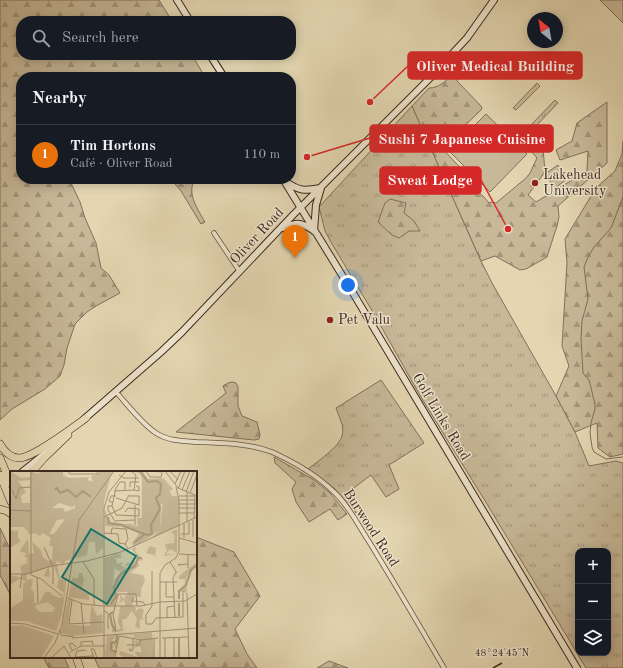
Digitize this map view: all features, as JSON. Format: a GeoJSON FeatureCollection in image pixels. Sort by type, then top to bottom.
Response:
{"type":"FeatureCollection","features":[{"type":"Feature","properties":{"kind":"highway"},"geometry":{"type":"LineString","coordinates":[[0,444],[10,456],[14,458],[24,458],[44,447],[86,418]]}},
{"type":"Feature","properties":{"kind":"highway"},"geometry":{"type":"LineString","coordinates":[[33,471],[44,458],[86,418]]}},
{"type":"Feature","properties":{"kind":"highway"},"geometry":{"type":"LineString","coordinates":[[0,458],[10,498]]}},
{"type":"Feature","properties":{"kind":"highway"},"geometry":{"type":"LineString","coordinates":[[0,475],[7,485]]}},
{"type":"Feature","properties":{"kind":"highway"},"geometry":{"type":"LineString","coordinates":[[0,509],[10,513]]}},
{"type":"Feature","properties":{"kind":"highway"},"geometry":{"type":"LineString","coordinates":[[76,658],[80,668]]}},
{"type":"Feature","properties":{"kind":"highway"},"geometry":{"type":"LineString","coordinates":[[81,658],[85,668]]}},
{"type":"Feature","properties":{"kind":"main road"},"geometry":{"type":"LineString","coordinates":[[177,0],[187,16]]}},
{"type":"Feature","properties":{"kind":"main road","name":"Oliver Road"},"geometry":{"type":"LineString","coordinates":[[23,471],[116,392],[182,332],[300,208],[467,38],[494,0]]}},
{"type":"Feature","properties":{"kind":"main road"},"geometry":{"type":"LineString","coordinates":[[213,60],[221,72]]}},
{"type":"Feature","properties":{"kind":"main road","name":"Golf Links Road"},"geometry":{"type":"LineString","coordinates":[[286,184],[353,293],[577,668]]}},
{"type":"Feature","properties":{"kind":"main road"},"geometry":{"type":"LineString","coordinates":[[281,228],[290,225],[302,224],[314,231],[316,205],[321,187],[309,190],[300,190],[290,184]]}},
{"type":"Feature","properties":{"kind":"street"},"geometry":{"type":"LineString","coordinates":[[214,233],[240,272]]}},
{"type":"Feature","properties":{"kind":"street","name":"Burwood Road"},"geometry":{"type":"LineString","coordinates":[[116,392],[147,426],[156,433],[179,440],[256,447],[282,457],[303,468],[320,480],[344,503],[444,668]]}},
{"type":"Feature","properties":{"kind":"green space"},"geometry":{"type":"Polygon","coordinates":[[[0,0],[159,0],[169,16],[16,16],[16,60],[195,60],[202,72],[16,72],[16,184],[71,184],[96,243],[101,268],[109,275],[120,293],[87,312],[75,324],[60,376],[45,389],[12,409],[0,420],[0,0]]]}},
{"type":"Feature","properties":{"kind":"green space"},"geometry":{"type":"Polygon","coordinates":[[[600,0],[623,0],[623,23],[600,0]]]}},
{"type":"Feature","properties":{"kind":"green space"},"geometry":{"type":"Polygon","coordinates":[[[453,74],[458,77],[457,81],[481,106],[482,109],[448,142],[444,139],[439,130],[432,133],[436,136],[440,146],[468,176],[478,192],[489,203],[496,203],[530,173],[537,158],[524,143],[531,135],[543,148],[545,172],[528,195],[536,202],[587,171],[588,151],[560,160],[556,150],[572,141],[577,123],[607,102],[607,163],[558,206],[559,217],[547,257],[526,269],[520,270],[495,256],[481,261],[412,106],[429,88],[433,88],[445,82],[453,74]]]}},
{"type":"Feature","properties":{"kind":"green space"},"geometry":{"type":"Polygon","coordinates":[[[537,83],[540,86],[516,110],[513,108],[537,83]]]}},
{"type":"Feature","properties":{"kind":"green space"},"geometry":{"type":"Polygon","coordinates":[[[555,100],[558,103],[534,128],[531,125],[555,100]]]}},
{"type":"Feature","properties":{"kind":"green space"},"geometry":{"type":"Polygon","coordinates":[[[412,106],[481,261],[575,432],[589,466],[616,461],[623,463],[623,668],[586,668],[579,656],[611,656],[611,548],[575,548],[575,650],[422,399],[325,231],[319,207],[412,106]]]}},
{"type":"Feature","properties":{"kind":"green space"},"geometry":{"type":"Polygon","coordinates":[[[486,114],[527,154],[490,192],[449,151],[486,114]]]}},
{"type":"Feature","properties":{"kind":"green space"},"geometry":{"type":"Polygon","coordinates":[[[623,141],[623,454],[610,457],[598,448],[597,423],[575,432],[556,396],[569,366],[562,346],[567,263],[565,239],[596,188],[615,171],[622,154],[623,141]]]}},
{"type":"Feature","properties":{"kind":"green space"},"geometry":{"type":"Polygon","coordinates":[[[558,165],[567,179],[555,188],[545,174],[558,165]]]}},
{"type":"Feature","properties":{"kind":"green space"},"geometry":{"type":"Polygon","coordinates":[[[175,184],[193,184],[192,196],[196,207],[205,222],[201,224],[175,184]]]}},
{"type":"Feature","properties":{"kind":"green space"},"geometry":{"type":"Polygon","coordinates":[[[390,199],[406,203],[404,213],[414,221],[420,231],[409,231],[399,238],[392,235],[378,222],[385,203],[390,199]]]}},
{"type":"Feature","properties":{"kind":"green space"},"geometry":{"type":"Polygon","coordinates":[[[381,380],[424,443],[389,465],[399,489],[386,497],[371,475],[351,490],[356,513],[334,488],[308,469],[337,445],[342,436],[343,429],[336,408],[381,380]]]}},
{"type":"Feature","properties":{"kind":"green space"},"geometry":{"type":"Polygon","coordinates":[[[232,382],[236,383],[238,387],[238,406],[242,416],[257,422],[260,435],[259,439],[254,440],[176,432],[226,393],[223,386],[232,382]]]}},
{"type":"Feature","properties":{"kind":"green space"},"geometry":{"type":"Polygon","coordinates":[[[274,457],[314,480],[330,493],[347,514],[338,520],[330,509],[309,522],[296,502],[292,489],[296,482],[275,463],[274,457]]]}},
{"type":"Feature","properties":{"kind":"green space"},"geometry":{"type":"Polygon","coordinates":[[[0,528],[10,549],[10,594],[0,575],[0,528]]]}},
{"type":"Feature","properties":{"kind":"green space"},"geometry":{"type":"Polygon","coordinates":[[[197,537],[234,552],[260,596],[235,629],[247,654],[257,668],[99,668],[94,658],[197,658],[197,537]]]}},
{"type":"Feature","properties":{"kind":"green space"},"geometry":{"type":"Polygon","coordinates":[[[44,658],[64,658],[69,668],[49,668],[44,658]]]}},
{"type":"Feature","properties":{"kind":"green space"},"geometry":{"type":"Polygon","coordinates":[[[329,661],[348,668],[317,668],[329,661]]]}},
{"type":"Feature","properties":{"kind":"waterway"},"geometry":{"type":"LineString","coordinates":[[623,197],[611,228],[594,247],[584,267],[588,299],[582,321],[581,339],[583,373],[589,380],[595,404],[590,433],[592,447],[594,452],[606,459],[623,457]]}},
{"type":"Feature","properties":{"kind":"place","name":"Oliver Medical Building"},"geometry":{"type":"Point","coordinates":[370,102]}},
{"type":"Feature","properties":{"kind":"place","name":"Sushi 7 Japanese Cuisine"},"geometry":{"type":"Point","coordinates":[307,157]}},
{"type":"Feature","properties":{"kind":"place","name":"Lakehead University"},"geometry":{"type":"Point","coordinates":[535,183]}},
{"type":"Feature","properties":{"kind":"place","name":"Sweat Lodge"},"geometry":{"type":"Point","coordinates":[508,229]}},
{"type":"Feature","properties":{"kind":"place","name":"Tim Hortons"},"geometry":{"type":"Point","coordinates":[295,258]}},
{"type":"Feature","properties":{"kind":"place","name":"Pet Valu"},"geometry":{"type":"Point","coordinates":[330,320]}}]}
